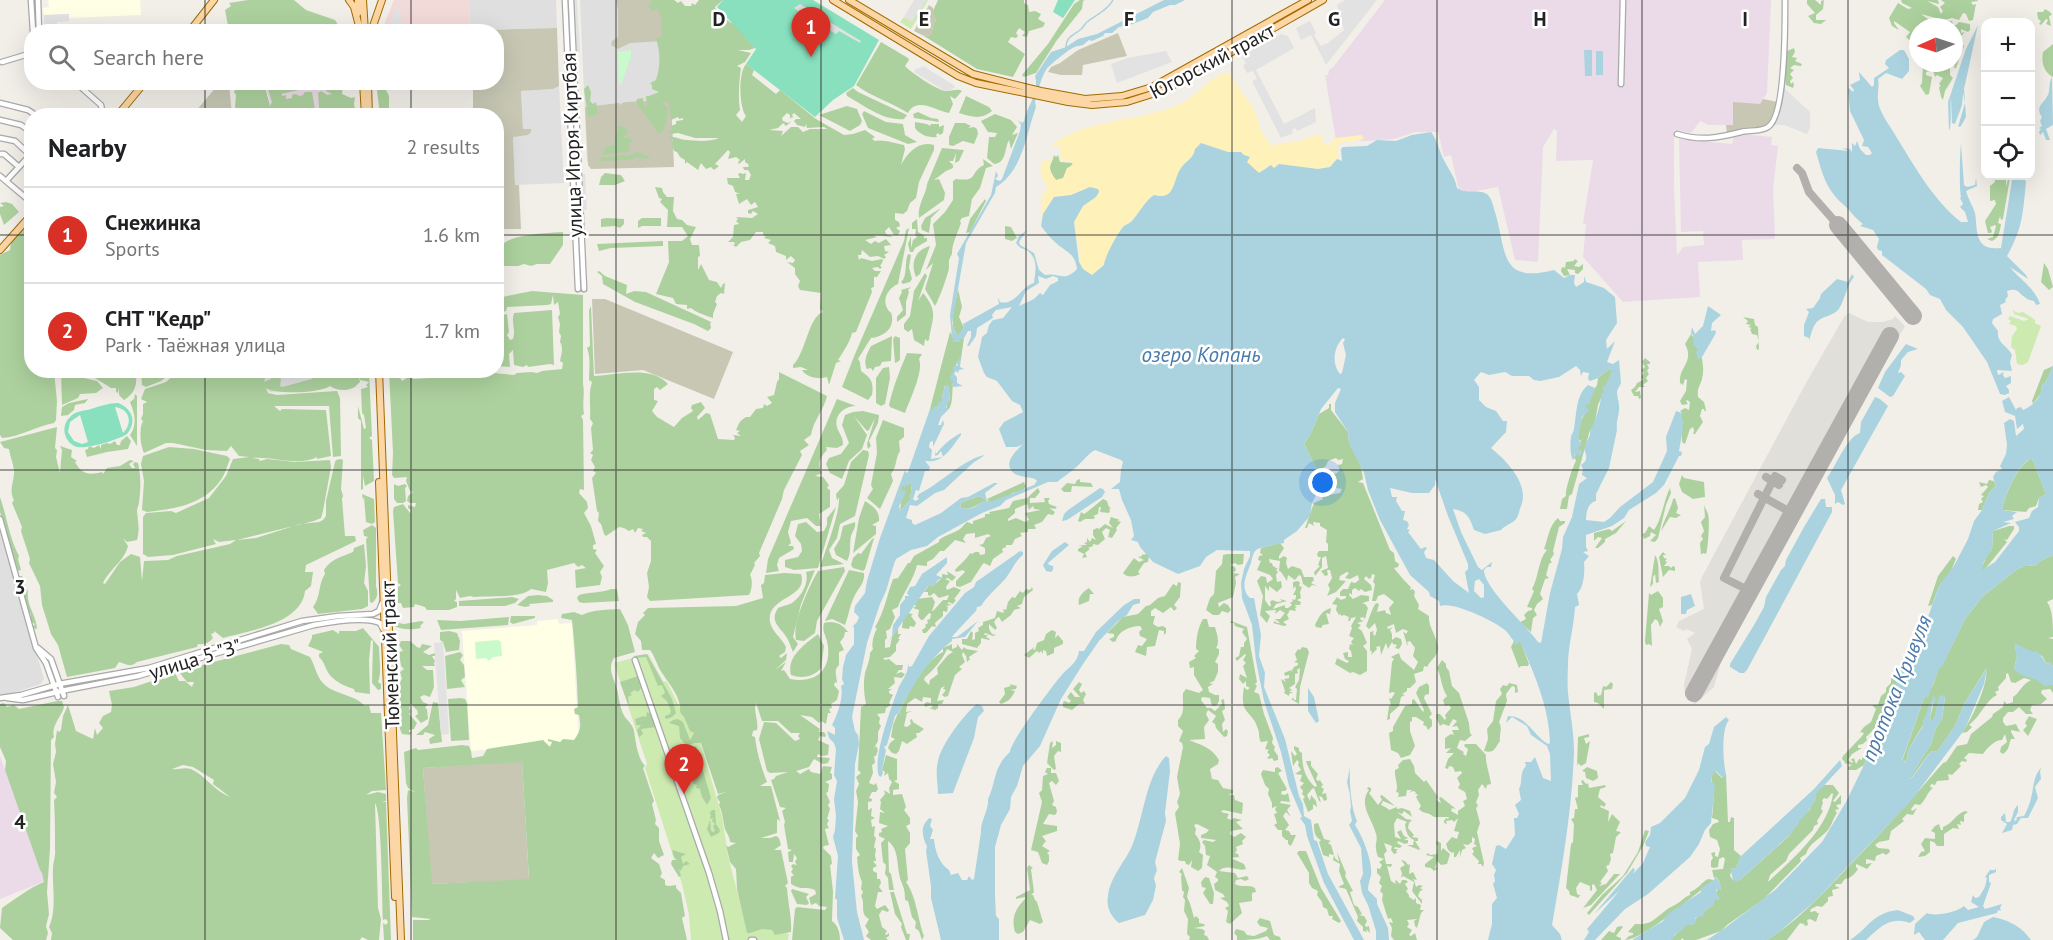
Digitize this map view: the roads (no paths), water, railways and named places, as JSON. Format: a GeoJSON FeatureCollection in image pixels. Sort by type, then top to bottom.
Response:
{"type":"FeatureCollection","features":[{"type":"Feature","properties":{"kind":"main road"},"geometry":{"type":"LineString","coordinates":[[195,24],[214,0]]}},
{"type":"Feature","properties":{"kind":"main road"},"geometry":{"type":"LineString","coordinates":[[349,0],[354,7],[359,24]]}},
{"type":"Feature","properties":{"kind":"main road"},"geometry":{"type":"LineString","coordinates":[[358,0],[360,24]]}},
{"type":"Feature","properties":{"kind":"main road"},"geometry":{"type":"LineString","coordinates":[[361,24],[363,0]]}},
{"type":"Feature","properties":{"kind":"main road"},"geometry":{"type":"LineString","coordinates":[[374,24],[382,0]]}},
{"type":"Feature","properties":{"kind":"main road","name":"Югорский тракт"},"geometry":{"type":"LineString","coordinates":[[832,0],[967,76],[1092,105],[1138,100],[1157,93],[1323,0]]}},
{"type":"Feature","properties":{"kind":"main road","name":"Югорский тракт"},"geometry":{"type":"LineString","coordinates":[[849,0],[967,76]]}},
{"type":"Feature","properties":{"kind":"main road","name":"Югорский тракт"},"geometry":{"type":"LineString","coordinates":[[1068,99],[1113,98],[1145,90],[1308,0]]}},
{"type":"Feature","properties":{"kind":"main road"},"geometry":{"type":"LineString","coordinates":[[125,108],[139,90]]}},
{"type":"Feature","properties":{"kind":"main road"},"geometry":{"type":"LineString","coordinates":[[364,90],[366,108]]}},
{"type":"Feature","properties":{"kind":"main road"},"geometry":{"type":"LineString","coordinates":[[367,108],[368,90]]}},
{"type":"Feature","properties":{"kind":"main road"},"geometry":{"type":"LineString","coordinates":[[0,250],[24,223]]}},
{"type":"Feature","properties":{"kind":"main road","name":"Тюменский тракт"},"geometry":{"type":"LineString","coordinates":[[377,378],[384,631],[399,940]]}},
{"type":"Feature","properties":{"kind":"main road","name":"Тюменский тракт"},"geometry":{"type":"LineString","coordinates":[[377,378],[399,940]]}},
{"type":"Feature","properties":{"kind":"street"},"geometry":{"type":"LineString","coordinates":[[31,0],[32,24]]}},
{"type":"Feature","properties":{"kind":"street"},"geometry":{"type":"LineString","coordinates":[[38,0],[39,24]]}},
{"type":"Feature","properties":{"kind":"street","name":"улица Игоря Киртбая"},"geometry":{"type":"LineString","coordinates":[[565,0],[581,289],[571,0]]}},
{"type":"Feature","properties":{"kind":"street"},"geometry":{"type":"LineString","coordinates":[[1621,84],[1623,0]]}},
{"type":"Feature","properties":{"kind":"street"},"geometry":{"type":"LineString","coordinates":[[1677,134],[1707,140],[1743,131],[1761,130],[1771,125],[1777,112],[1781,92],[1785,0]]}},
{"type":"Feature","properties":{"kind":"street"},"geometry":{"type":"LineString","coordinates":[[2,62],[24,55]]}},
{"type":"Feature","properties":{"kind":"street"},"geometry":{"type":"LineString","coordinates":[[84,90],[102,108]]}},
{"type":"Feature","properties":{"kind":"street"},"geometry":{"type":"LineString","coordinates":[[0,103],[24,109]]}},
{"type":"Feature","properties":{"kind":"street"},"geometry":{"type":"LineString","coordinates":[[0,120],[24,127]]}},
{"type":"Feature","properties":{"kind":"street"},"geometry":{"type":"LineString","coordinates":[[0,138],[15,141],[24,148]]}},
{"type":"Feature","properties":{"kind":"street"},"geometry":{"type":"LineString","coordinates":[[0,154],[4,154],[19,167]]}},
{"type":"Feature","properties":{"kind":"street"},"geometry":{"type":"LineString","coordinates":[[6,181],[24,162]]}},
{"type":"Feature","properties":{"kind":"street"},"geometry":{"type":"LineString","coordinates":[[0,176],[24,196]]}},
{"type":"Feature","properties":{"kind":"street"},"geometry":{"type":"LineString","coordinates":[[0,519],[35,643],[46,663],[53,686],[60,694]]}},
{"type":"Feature","properties":{"kind":"street","name":"улица 5 \"З\""},"geometry":{"type":"LineString","coordinates":[[1,698],[59,684],[149,668],[302,621],[373,614],[379,611],[383,600]]}},
{"type":"Feature","properties":{"kind":"street","name":"улица 5 \"З\""},"geometry":{"type":"LineString","coordinates":[[1,698],[23,700],[60,694],[162,670],[314,624],[373,620],[380,622],[384,631]]}},
{"type":"Feature","properties":{"kind":"street"},"geometry":{"type":"LineString","coordinates":[[35,643],[51,660],[60,694]]}},
{"type":"Feature","properties":{"kind":"street"},"geometry":{"type":"LineString","coordinates":[[635,660],[711,879],[726,940]]}},
{"type":"Feature","properties":{"kind":"water","name":"озеро Копань"},"geometry":{"type":"Polygon","coordinates":[[[1164,0],[1185,0],[1153,12],[1148,18],[1119,27],[1112,33],[1105,33],[1092,41],[1089,40],[1083,45],[1074,47],[1046,70],[1039,86],[1036,107],[1018,162],[1005,180],[996,187],[995,193],[966,243],[952,323],[958,335],[964,328],[963,324],[999,304],[998,297],[1000,302],[1010,301],[1034,283],[1036,266],[1034,258],[1016,243],[1019,236],[1027,230],[1019,242],[1020,245],[1034,253],[1039,270],[1045,275],[1065,276],[1077,269],[1072,256],[1041,226],[1043,214],[1054,197],[1071,195],[1090,187],[1098,189],[1096,197],[1083,206],[1074,222],[1079,262],[1083,269],[1092,275],[1104,265],[1121,229],[1132,221],[1150,198],[1154,195],[1161,196],[1170,193],[1181,168],[1201,143],[1228,152],[1241,152],[1250,157],[1247,162],[1259,173],[1271,165],[1274,168],[1279,164],[1318,169],[1330,167],[1337,159],[1342,161],[1341,149],[1343,147],[1367,146],[1377,140],[1396,141],[1412,135],[1431,132],[1457,188],[1485,193],[1489,197],[1495,212],[1504,252],[1514,268],[1523,272],[1536,273],[1554,270],[1564,278],[1575,275],[1576,287],[1584,282],[1584,276],[1586,282],[1604,288],[1615,297],[1617,323],[1606,340],[1607,349],[1615,341],[1607,362],[1613,364],[1619,360],[1621,383],[1617,390],[1619,408],[1617,430],[1609,468],[1596,494],[1596,501],[1588,508],[1586,520],[1604,522],[1653,482],[1667,451],[1666,437],[1676,411],[1682,413],[1684,424],[1681,425],[1683,429],[1679,451],[1682,452],[1681,456],[1664,485],[1656,493],[1629,510],[1624,518],[1612,526],[1586,535],[1588,551],[1583,552],[1589,556],[1584,562],[1584,579],[1577,594],[1579,605],[1575,607],[1568,661],[1568,689],[1574,752],[1571,795],[1552,925],[1562,940],[1488,940],[1492,924],[1492,904],[1497,898],[1493,884],[1496,870],[1492,864],[1496,846],[1499,845],[1506,849],[1515,835],[1514,818],[1517,818],[1519,814],[1515,805],[1521,800],[1519,789],[1526,766],[1525,762],[1531,762],[1535,757],[1543,778],[1551,781],[1550,754],[1547,746],[1531,735],[1527,726],[1512,717],[1506,723],[1508,716],[1515,717],[1520,719],[1548,744],[1550,743],[1547,716],[1540,690],[1520,641],[1516,645],[1505,630],[1473,613],[1454,606],[1440,606],[1439,601],[1430,596],[1429,592],[1410,575],[1380,520],[1364,473],[1349,443],[1348,432],[1335,412],[1335,403],[1341,389],[1338,388],[1321,409],[1304,444],[1316,473],[1313,481],[1316,495],[1310,516],[1297,531],[1284,540],[1284,543],[1256,550],[1244,585],[1250,598],[1254,598],[1261,635],[1259,656],[1265,673],[1264,687],[1285,739],[1303,804],[1304,816],[1311,820],[1314,840],[1317,841],[1328,874],[1364,940],[1354,940],[1324,883],[1305,825],[1300,818],[1302,817],[1289,786],[1281,752],[1264,701],[1252,625],[1242,598],[1241,583],[1250,551],[1217,550],[1206,557],[1200,566],[1178,574],[1153,562],[1138,542],[1131,540],[1134,536],[1131,520],[1119,489],[1111,489],[1120,482],[1123,462],[1095,450],[1057,482],[1048,482],[1006,500],[1000,506],[938,537],[927,546],[911,550],[896,559],[867,643],[852,717],[859,744],[855,764],[852,862],[857,912],[864,940],[844,940],[837,918],[835,898],[838,856],[833,837],[836,816],[834,799],[837,781],[834,775],[836,749],[827,731],[835,735],[835,728],[832,725],[841,701],[841,686],[844,684],[843,667],[846,655],[854,644],[853,626],[859,617],[854,612],[855,606],[865,593],[880,538],[905,470],[906,473],[908,472],[930,409],[932,407],[932,412],[939,401],[941,403],[945,385],[948,385],[950,399],[946,407],[949,409],[941,417],[938,425],[941,425],[943,420],[944,424],[933,447],[933,441],[930,442],[931,459],[942,457],[925,461],[930,467],[929,471],[925,471],[919,491],[916,490],[913,499],[915,501],[919,499],[917,497],[919,494],[961,466],[985,455],[944,490],[935,493],[917,506],[910,505],[906,518],[912,520],[915,525],[941,513],[961,498],[968,497],[994,483],[998,483],[985,493],[987,501],[993,501],[1034,485],[1037,481],[1015,474],[1009,466],[1011,458],[1023,444],[1017,447],[1006,447],[999,429],[1004,422],[1023,412],[1020,405],[1012,401],[997,381],[987,377],[978,357],[982,337],[987,333],[989,325],[993,320],[1003,318],[1012,307],[996,310],[992,315],[993,318],[977,328],[976,336],[969,346],[967,346],[971,331],[968,331],[964,338],[959,339],[961,342],[951,342],[955,339],[952,338],[950,315],[959,258],[957,254],[991,195],[996,171],[998,176],[995,179],[1000,181],[1002,179],[1020,131],[1021,125],[1018,120],[1022,123],[1024,121],[1035,94],[1035,76],[1051,52],[1066,47],[1078,39],[1097,34],[1164,0]],[[1038,276],[1039,283],[1026,291],[1019,306],[1034,299],[1040,293],[1043,295],[1050,285],[1058,281],[1058,278],[1053,276],[1046,279],[1038,276]],[[1343,338],[1337,346],[1335,365],[1340,374],[1346,355],[1343,343],[1345,339],[1343,338]],[[1576,366],[1559,377],[1540,381],[1529,376],[1512,376],[1505,372],[1489,375],[1481,372],[1474,380],[1479,387],[1479,400],[1486,407],[1496,411],[1503,421],[1507,421],[1506,432],[1491,448],[1510,467],[1520,482],[1523,498],[1517,518],[1501,530],[1485,534],[1474,530],[1465,513],[1453,509],[1478,567],[1482,570],[1492,562],[1491,567],[1484,570],[1486,578],[1506,606],[1541,643],[1563,537],[1572,517],[1579,484],[1587,478],[1582,475],[1581,465],[1586,459],[1584,448],[1598,412],[1601,394],[1604,391],[1602,387],[1606,386],[1612,370],[1609,369],[1590,381],[1589,373],[1583,372],[1581,376],[1576,366]],[[1435,479],[1435,485],[1429,493],[1412,493],[1390,488],[1392,497],[1397,497],[1396,501],[1402,511],[1405,511],[1403,520],[1409,525],[1408,532],[1421,549],[1427,548],[1424,552],[1426,558],[1434,560],[1453,581],[1469,593],[1465,572],[1468,564],[1435,479]],[[910,482],[910,485],[904,488],[904,483],[898,497],[904,489],[906,493],[899,506],[900,511],[910,500],[912,484],[910,482]],[[979,496],[960,503],[961,508],[972,508],[985,499],[979,496]],[[1479,579],[1475,581],[1474,591],[1481,598],[1484,597],[1484,585],[1479,579]]]}},
{"type":"Feature","properties":{"kind":"water"},"geometry":{"type":"Polygon","coordinates":[[[1978,25],[1964,89],[1965,103],[1963,93],[1962,105],[1955,124],[1952,123],[1951,98],[1949,131],[1948,102],[1958,72],[1963,72],[1963,58],[1978,25]]]}},
{"type":"Feature","properties":{"kind":"water"},"geometry":{"type":"Polygon","coordinates":[[[1584,50],[1592,50],[1592,76],[1585,76],[1584,50]]]}},
{"type":"Feature","properties":{"kind":"water"},"geometry":{"type":"Polygon","coordinates":[[[1900,50],[1904,50],[1909,59],[1909,71],[1902,79],[1886,73],[1878,79],[1879,106],[1885,118],[1934,194],[1951,214],[1961,222],[1968,222],[1965,212],[1960,207],[1963,204],[1960,198],[1961,143],[1964,185],[1967,187],[1975,185],[1976,178],[1977,186],[1966,191],[1975,213],[1981,243],[1992,248],[2001,248],[2012,180],[2025,180],[2019,228],[2007,256],[2026,275],[2028,279],[2010,267],[2031,289],[2040,304],[2036,305],[2034,301],[2027,299],[2016,290],[2007,291],[2006,302],[2000,305],[2002,314],[1993,319],[1992,323],[1998,331],[2000,341],[2012,355],[2010,362],[2012,371],[1997,370],[1998,375],[2004,372],[2005,378],[2011,376],[2011,383],[2006,386],[2009,393],[2005,395],[2000,394],[1987,362],[1963,327],[1946,310],[1940,299],[1930,295],[1926,289],[1882,255],[1882,251],[1877,247],[1879,239],[1873,230],[1860,226],[1863,224],[1839,201],[1826,182],[1821,168],[1816,152],[1818,148],[1849,151],[1842,148],[1850,149],[1852,152],[1852,143],[1855,146],[1857,141],[1860,149],[1866,155],[1872,153],[1868,147],[1862,146],[1864,140],[1850,111],[1848,90],[1849,88],[1853,92],[1850,85],[1860,80],[1859,72],[1872,87],[1874,78],[1889,68],[1885,64],[1886,60],[1900,50]]]}},
{"type":"Feature","properties":{"kind":"water"},"geometry":{"type":"Polygon","coordinates":[[[1596,51],[1603,51],[1603,75],[1596,75],[1596,51]]]}},
{"type":"Feature","properties":{"kind":"water"},"geometry":{"type":"Polygon","coordinates":[[[2052,77],[2053,125],[2046,129],[2050,140],[2046,140],[2043,132],[2040,135],[2039,132],[2042,117],[2039,109],[2048,95],[2052,77]]]}},
{"type":"Feature","properties":{"kind":"water"},"geometry":{"type":"Polygon","coordinates":[[[1965,103],[1966,117],[1958,127],[1965,103]]]}},
{"type":"Feature","properties":{"kind":"water"},"geometry":{"type":"Polygon","coordinates":[[[1852,274],[1854,277],[1840,307],[1835,313],[1816,323],[1809,341],[1809,338],[1804,336],[1804,325],[1809,312],[1806,309],[1813,308],[1821,294],[1837,279],[1848,282],[1852,274]]]}},
{"type":"Feature","properties":{"kind":"water"},"geometry":{"type":"Polygon","coordinates":[[[1708,306],[1721,315],[1712,323],[1711,331],[1715,330],[1716,333],[1702,357],[1698,359],[1696,352],[1698,349],[1694,346],[1691,334],[1692,327],[1695,334],[1703,326],[1708,306]]]}},
{"type":"Feature","properties":{"kind":"water"},"geometry":{"type":"Polygon","coordinates":[[[1906,344],[1918,349],[1908,352],[1901,360],[1898,373],[1901,372],[1905,376],[1893,396],[1890,397],[1878,388],[1885,372],[1906,344]]]}},
{"type":"Feature","properties":{"kind":"water"},"geometry":{"type":"Polygon","coordinates":[[[959,357],[960,367],[964,369],[954,374],[957,377],[957,383],[963,386],[954,387],[951,385],[954,381],[951,381],[950,377],[954,370],[953,367],[958,365],[956,362],[959,361],[959,357]]]}},
{"type":"Feature","properties":{"kind":"water","name":"протока Кривуля"},"geometry":{"type":"Polygon","coordinates":[[[2053,365],[2053,555],[2035,566],[2026,565],[2016,570],[1982,597],[1965,619],[1939,669],[1928,697],[1924,698],[1902,760],[1904,763],[1907,759],[1908,750],[1923,726],[1927,709],[1934,696],[1936,700],[1932,705],[1931,720],[1934,719],[1939,697],[1945,696],[1942,719],[1936,728],[1931,744],[1909,780],[1932,751],[1937,752],[1955,726],[1964,704],[1987,668],[1984,684],[1965,729],[1910,802],[1815,901],[1767,940],[1707,940],[1775,890],[1822,842],[1846,802],[1863,767],[1902,667],[1923,631],[1939,586],[1955,564],[1974,521],[1982,510],[1989,493],[1996,486],[1993,477],[2002,469],[2000,466],[2006,454],[2004,423],[2010,419],[2014,421],[2016,436],[2024,429],[2023,424],[2017,429],[2015,416],[2005,412],[2002,401],[2009,397],[2016,410],[2021,407],[2023,410],[2030,406],[2038,397],[2053,365]],[[2032,458],[2021,467],[2006,496],[2002,510],[2017,512],[2012,516],[2014,519],[2003,522],[2011,523],[1993,531],[1992,549],[1984,561],[1982,570],[1995,562],[2019,531],[2015,522],[2029,518],[2032,511],[2038,507],[2039,498],[2046,494],[2032,458]]]}},
{"type":"Feature","properties":{"kind":"water"},"geometry":{"type":"Polygon","coordinates":[[[1588,385],[1595,388],[1589,404],[1585,405],[1589,411],[1582,417],[1578,439],[1582,444],[1576,450],[1583,452],[1580,456],[1574,455],[1573,460],[1570,449],[1576,411],[1581,394],[1588,385]]]}},
{"type":"Feature","properties":{"kind":"water"},"geometry":{"type":"Polygon","coordinates":[[[1875,397],[1888,406],[1841,490],[1845,504],[1838,502],[1835,504],[1835,495],[1827,478],[1846,446],[1860,433],[1861,422],[1875,397]]]}},
{"type":"Feature","properties":{"kind":"water"},"geometry":{"type":"Polygon","coordinates":[[[961,433],[950,450],[943,457],[941,451],[935,456],[936,450],[936,454],[947,442],[961,433]]]}},
{"type":"Feature","properties":{"kind":"water"},"geometry":{"type":"Polygon","coordinates":[[[1100,488],[1105,492],[1102,497],[1062,521],[1068,510],[1100,488]]]}},
{"type":"Feature","properties":{"kind":"water"},"geometry":{"type":"Polygon","coordinates":[[[1821,499],[1825,499],[1826,507],[1832,507],[1832,512],[1747,670],[1740,673],[1730,667],[1730,664],[1764,607],[1766,597],[1821,499]]]}},
{"type":"Feature","properties":{"kind":"water"},"geometry":{"type":"Polygon","coordinates":[[[1065,542],[1069,545],[1048,563],[1053,566],[1053,570],[1046,571],[1043,565],[1052,551],[1065,542]]]}},
{"type":"Feature","properties":{"kind":"water"},"geometry":{"type":"Polygon","coordinates":[[[1020,551],[1023,555],[1006,578],[981,606],[977,607],[952,637],[957,637],[978,621],[965,637],[952,639],[928,664],[916,682],[899,711],[903,716],[898,713],[895,716],[887,745],[884,747],[886,750],[883,773],[881,777],[879,776],[878,758],[883,733],[908,664],[909,667],[912,666],[929,636],[965,593],[974,587],[976,582],[1020,551]]]}},
{"type":"Feature","properties":{"kind":"water"},"geometry":{"type":"Polygon","coordinates":[[[947,557],[947,563],[936,575],[943,578],[938,580],[931,589],[931,584],[928,586],[887,644],[892,636],[893,625],[900,615],[900,605],[905,596],[909,596],[907,593],[910,587],[915,586],[922,574],[947,557]]]}},
{"type":"Feature","properties":{"kind":"water"},"geometry":{"type":"Polygon","coordinates":[[[1691,594],[1695,606],[1687,610],[1686,614],[1681,614],[1681,597],[1691,594]]]}},
{"type":"Feature","properties":{"kind":"water"},"geometry":{"type":"Polygon","coordinates":[[[1134,599],[1140,599],[1140,603],[1133,605],[1127,615],[1099,641],[1061,699],[1040,746],[1023,766],[995,847],[995,896],[996,916],[999,919],[999,940],[941,940],[931,898],[927,846],[923,833],[925,823],[929,818],[932,819],[930,826],[933,830],[930,839],[934,839],[938,856],[951,875],[958,873],[962,880],[967,880],[969,876],[972,880],[974,879],[982,824],[1001,763],[1040,703],[1074,662],[1079,651],[1084,651],[1096,632],[1124,605],[1134,599]]]}},
{"type":"Feature","properties":{"kind":"water"},"geometry":{"type":"Polygon","coordinates":[[[2014,643],[2033,652],[2037,651],[2047,664],[2050,662],[2053,667],[2053,685],[2044,686],[2014,669],[2017,656],[2014,643]]]}},
{"type":"Feature","properties":{"kind":"water"},"geometry":{"type":"Polygon","coordinates":[[[1308,688],[1314,697],[1319,721],[1316,723],[1308,711],[1308,688]]]}},
{"type":"Feature","properties":{"kind":"water"},"geometry":{"type":"Polygon","coordinates":[[[977,704],[982,706],[984,711],[978,717],[974,738],[953,793],[938,794],[937,770],[940,754],[954,730],[977,704]]]}},
{"type":"Feature","properties":{"kind":"water"},"geometry":{"type":"Polygon","coordinates":[[[1726,717],[1729,720],[1726,724],[1724,738],[1726,774],[1723,778],[1716,771],[1712,775],[1711,781],[1715,785],[1711,823],[1699,844],[1690,857],[1648,894],[1625,909],[1595,940],[1584,940],[1589,932],[1587,929],[1620,890],[1594,914],[1633,868],[1635,869],[1633,874],[1643,863],[1650,847],[1646,846],[1645,842],[1650,835],[1651,827],[1660,823],[1685,798],[1699,770],[1705,747],[1709,744],[1714,727],[1726,717]]]}},
{"type":"Feature","properties":{"kind":"water"},"geometry":{"type":"Polygon","coordinates":[[[1166,756],[1169,758],[1170,771],[1166,821],[1155,862],[1157,870],[1154,878],[1156,886],[1153,900],[1145,915],[1119,923],[1108,907],[1109,889],[1132,846],[1149,786],[1166,756]]]}},
{"type":"Feature","properties":{"kind":"water"},"geometry":{"type":"Polygon","coordinates":[[[1840,760],[1842,766],[1816,794],[1816,800],[1799,820],[1793,832],[1740,880],[1737,882],[1733,880],[1730,867],[1736,868],[1741,856],[1814,789],[1840,760]]]}},
{"type":"Feature","properties":{"kind":"water"},"geometry":{"type":"Polygon","coordinates":[[[1350,767],[1351,794],[1357,821],[1355,825],[1369,856],[1371,875],[1368,890],[1377,899],[1388,928],[1389,940],[1376,940],[1376,931],[1362,893],[1361,848],[1349,825],[1352,821],[1347,782],[1350,767]]]}},
{"type":"Feature","properties":{"kind":"water"},"geometry":{"type":"Polygon","coordinates":[[[2042,767],[2041,779],[2035,787],[2038,798],[2028,818],[2021,818],[2017,824],[2013,825],[2012,830],[2002,833],[2007,824],[2001,820],[2005,813],[2006,822],[2010,822],[2018,805],[2018,812],[2014,820],[2024,816],[2030,802],[2035,777],[2042,767]]]}},
{"type":"Feature","properties":{"kind":"water"},"geometry":{"type":"Polygon","coordinates":[[[1996,868],[1996,872],[1989,875],[1991,883],[1983,906],[1985,909],[2002,904],[2001,911],[1958,923],[1943,940],[1925,940],[1919,932],[1914,935],[1915,924],[1927,913],[1946,913],[1964,906],[1968,910],[1979,907],[1971,902],[1973,895],[1975,898],[1979,897],[1985,887],[1987,878],[1985,877],[1990,870],[1996,868]]]}},
{"type":"Feature","properties":{"kind":"water"},"geometry":{"type":"Polygon","coordinates":[[[1715,877],[1721,886],[1721,890],[1716,890],[1720,900],[1715,900],[1713,906],[1706,910],[1703,916],[1695,918],[1697,922],[1685,925],[1682,931],[1670,940],[1632,940],[1663,921],[1668,914],[1701,892],[1701,888],[1715,877]]]}},
{"type":"Feature","properties":{"kind":"water"},"geometry":{"type":"Polygon","coordinates":[[[1898,910],[1915,919],[1910,923],[1897,921],[1886,924],[1866,940],[1850,940],[1877,917],[1898,910]]]}},
{"type":"Feature","properties":{"kind":"water"},"geometry":{"type":"Polygon","coordinates":[[[1993,917],[2015,925],[2031,940],[1973,940],[1977,937],[1984,922],[1993,917]]]}},
{"type":"Feature","properties":{"kind":"waterway"},"geometry":{"type":"LineString","coordinates":[[1066,48],[1070,37],[1105,10],[1113,0]]}},
{"type":"Feature","properties":{"kind":"place","name":"Снежинка"},"geometry":{"type":"Point","coordinates":[811,57]}},
{"type":"Feature","properties":{"kind":"place","name":"СНТ \"Кедр\""},"geometry":{"type":"Point","coordinates":[684,794]}}]}
